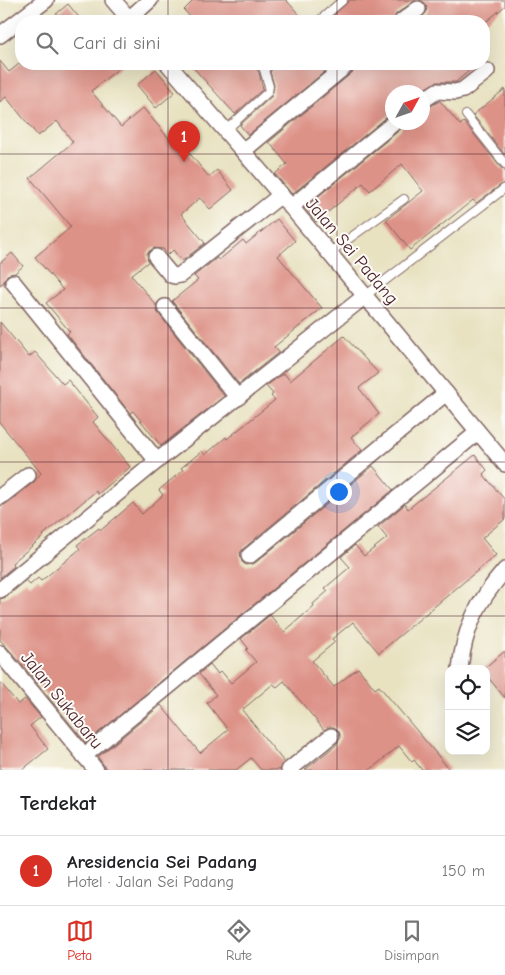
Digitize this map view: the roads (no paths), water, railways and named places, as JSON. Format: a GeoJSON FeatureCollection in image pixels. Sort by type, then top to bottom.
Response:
{"type":"FeatureCollection","features":[{"type":"Feature","properties":{"kind":"street"},"geometry":{"type":"LineString","coordinates":[[26,15],[46,0]]}},
{"type":"Feature","properties":{"kind":"street"},"geometry":{"type":"LineString","coordinates":[[114,0],[126,15]]}},
{"type":"Feature","properties":{"kind":"street"},"geometry":{"type":"LineString","coordinates":[[135,15],[150,0]]}},
{"type":"Feature","properties":{"kind":"street"},"geometry":{"type":"LineString","coordinates":[[410,15],[418,9]]}},
{"type":"Feature","properties":{"kind":"street"},"geometry":{"type":"LineString","coordinates":[[0,35],[15,24]]}},
{"type":"Feature","properties":{"kind":"street","name":"Jalan Sei Padang"},"geometry":{"type":"LineString","coordinates":[[173,70],[286,201],[505,464]]}},
{"type":"Feature","properties":{"kind":"street"},"geometry":{"type":"LineString","coordinates":[[243,151],[341,70]]}},
{"type":"Feature","properties":{"kind":"street"},"geometry":{"type":"LineString","coordinates":[[430,96],[437,91],[454,92],[463,90],[487,71]]}},
{"type":"Feature","properties":{"kind":"street"},"geometry":{"type":"LineString","coordinates":[[156,257],[171,275],[180,275],[385,129]]}},
{"type":"Feature","properties":{"kind":"street"},"geometry":{"type":"LineString","coordinates":[[13,282],[157,461]]}},
{"type":"Feature","properties":{"kind":"street"},"geometry":{"type":"LineString","coordinates":[[0,590],[157,461],[365,296]]}},
{"type":"Feature","properties":{"kind":"street"},"geometry":{"type":"LineString","coordinates":[[165,307],[238,398]]}},
{"type":"Feature","properties":{"kind":"street"},"geometry":{"type":"LineString","coordinates":[[249,556],[446,394]]}},
{"type":"Feature","properties":{"kind":"street"},"geometry":{"type":"LineString","coordinates":[[84,756],[478,432]]}},
{"type":"Feature","properties":{"kind":"street"},"geometry":{"type":"LineString","coordinates":[[0,497],[28,475]]}},
{"type":"Feature","properties":{"kind":"street"},"geometry":{"type":"LineString","coordinates":[[460,665],[463,643],[468,628],[495,582],[505,570]]}},
{"type":"Feature","properties":{"kind":"street","name":"Jalan Sukabaru"},"geometry":{"type":"LineString","coordinates":[[0,653],[96,770]]}},
{"type":"Feature","properties":{"kind":"street"},"geometry":{"type":"LineString","coordinates":[[289,770],[331,736]]}},
{"type":"Feature","properties":{"kind":"lane"},"geometry":{"type":"LineString","coordinates":[[326,15],[343,0]]}},
{"type":"Feature","properties":{"kind":"lane"},"geometry":{"type":"LineString","coordinates":[[226,131],[268,92],[269,86],[264,70]]}},
{"type":"Feature","properties":{"kind":"lane"},"geometry":{"type":"LineString","coordinates":[[466,115],[505,164]]}},
{"type":"Feature","properties":{"kind":"lane"},"geometry":{"type":"LineString","coordinates":[[365,296],[505,188]]}},
{"type":"Feature","properties":{"kind":"lane"},"geometry":{"type":"LineString","coordinates":[[329,253],[404,199]]}},
{"type":"Feature","properties":{"kind":"place","name":"Aresidencia Sei Padang"},"geometry":{"type":"Point","coordinates":[184,162]}}]}
